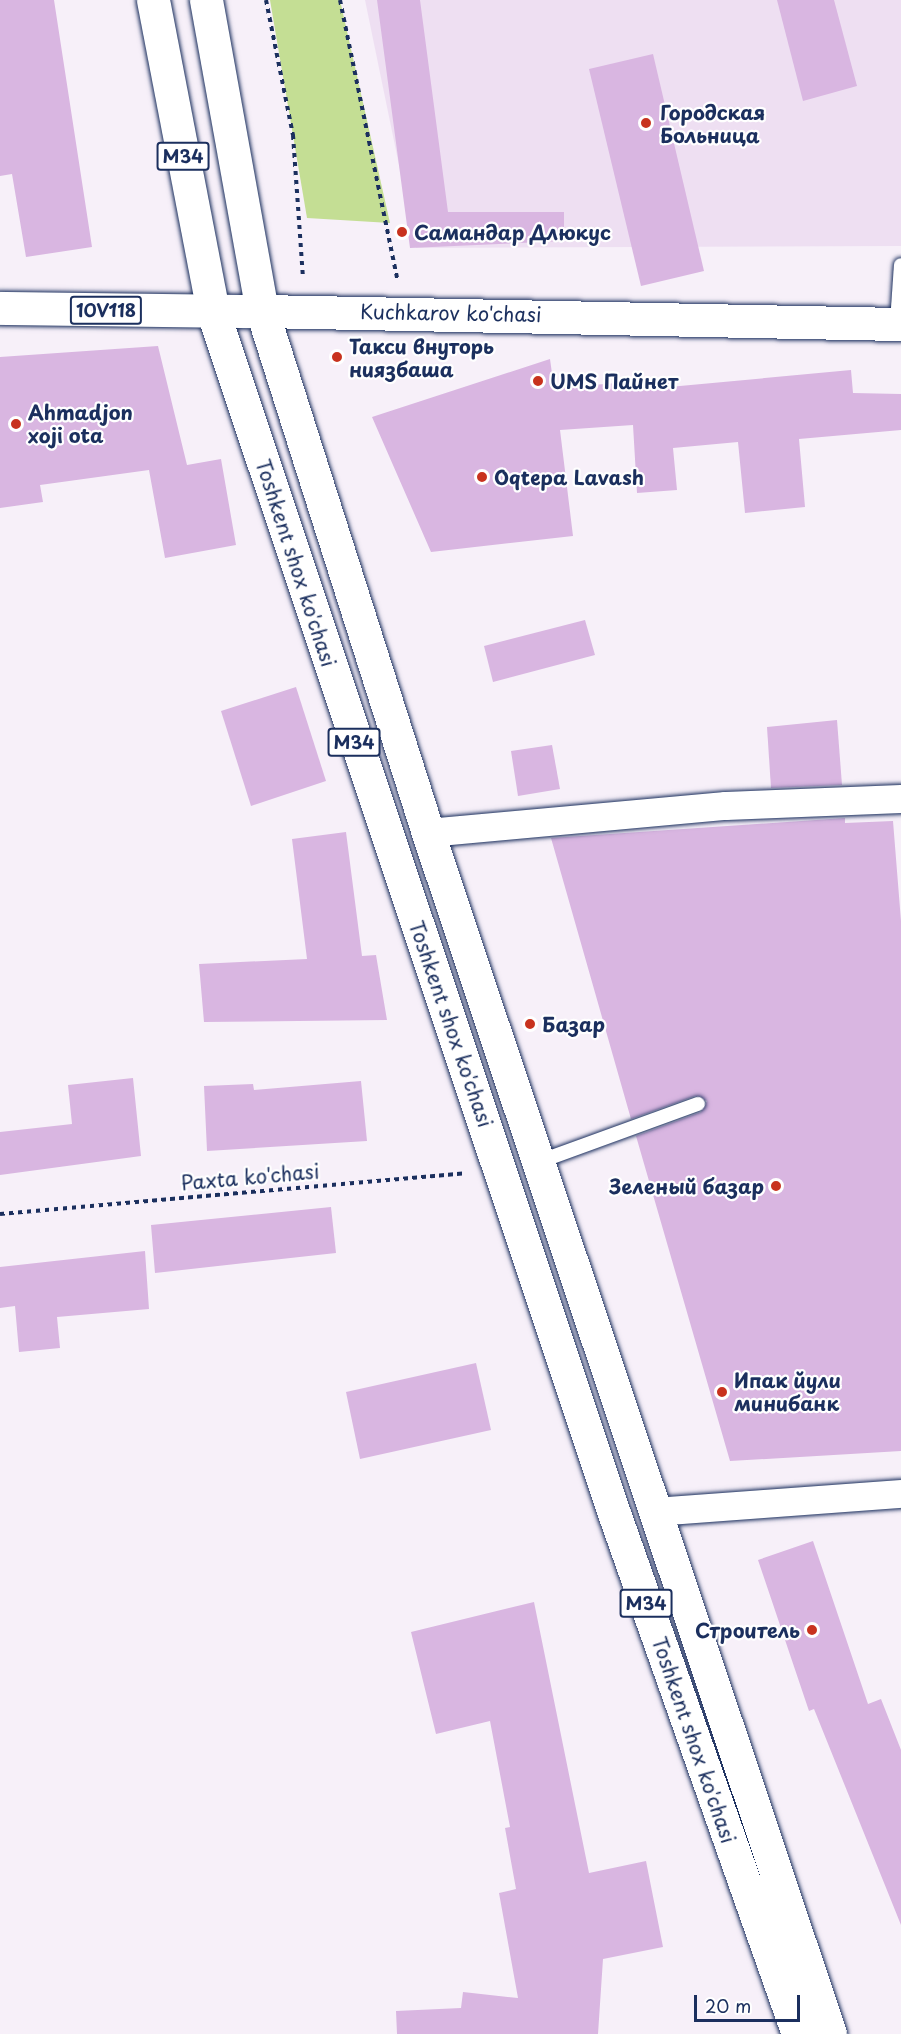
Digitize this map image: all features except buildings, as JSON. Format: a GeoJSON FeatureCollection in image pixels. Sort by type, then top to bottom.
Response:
{"type":"FeatureCollection","features":[{"type":"Feature","properties":{"kind":"main road","name":"Toshkent shox ko'chasi"},"geometry":{"type":"LineString","coordinates":[[153,0],[213,312],[502,1170],[615,1516],[798,2034]]}},
{"type":"Feature","properties":{"kind":"main road","name":"Toshkent shox ko'chasi"},"geometry":{"type":"LineString","coordinates":[[206,0],[262,311],[428,833],[541,1161],[655,1512],[830,2034]]}},
{"type":"Feature","properties":{"kind":"main road","name":"Kuchkarov ko'chasi"},"geometry":{"type":"LineString","coordinates":[[0,308],[213,312],[404,311],[899,323]]}},
{"type":"Feature","properties":{"kind":"street"},"geometry":{"type":"LineString","coordinates":[[428,833],[726,806],[901,799]]}},
{"type":"Feature","properties":{"kind":"street"},"geometry":{"type":"LineString","coordinates":[[655,1512],[901,1494]]}},
{"type":"Feature","properties":{"kind":"lane"},"geometry":{"type":"LineString","coordinates":[[899,323],[901,265]]}},
{"type":"Feature","properties":{"kind":"lane"},"geometry":{"type":"LineString","coordinates":[[541,1161],[698,1104]]}},
{"type":"Feature","properties":{"kind":"path"},"geometry":{"type":"LineString","coordinates":[[266,0],[293,135],[305,311]]}},
{"type":"Feature","properties":{"kind":"path"},"geometry":{"type":"LineString","coordinates":[[340,0],[404,311]]}},
{"type":"Feature","properties":{"kind":"path","name":"Paxta ko'chasi"},"geometry":{"type":"LineString","coordinates":[[0,1214],[502,1170]]}},
{"type":"Feature","properties":{"kind":"shaded area","name":"Городская Больница"},"geometry":{"type":"Polygon","coordinates":[[[365,0],[901,0],[901,246],[416,248],[365,0]]]}},
{"type":"Feature","properties":{"kind":"green space"},"geometry":{"type":"Polygon","coordinates":[[[270,0],[340,0],[390,223],[307,218],[270,0]]]}},
{"type":"Feature","properties":{"kind":"place","name":"Городская Больница"},"geometry":{"type":"Point","coordinates":[646,123]}},
{"type":"Feature","properties":{"kind":"place","name":"Самандар Длюкус"},"geometry":{"type":"Point","coordinates":[402,232]}},
{"type":"Feature","properties":{"kind":"place","name":"Такси внуторь ниязбаша"},"geometry":{"type":"Point","coordinates":[337,357]}},
{"type":"Feature","properties":{"kind":"place","name":"UMS Пайнет"},"geometry":{"type":"Point","coordinates":[538,381]}},
{"type":"Feature","properties":{"kind":"place","name":"Ahmadjon xoji ota"},"geometry":{"type":"Point","coordinates":[16,424]}},
{"type":"Feature","properties":{"kind":"place","name":"Oqtepa Lavash"},"geometry":{"type":"Point","coordinates":[482,477]}},
{"type":"Feature","properties":{"kind":"place","name":"Базар"},"geometry":{"type":"Point","coordinates":[530,1024]}},
{"type":"Feature","properties":{"kind":"place","name":"Зеленый базар"},"geometry":{"type":"Point","coordinates":[776,1186]}},
{"type":"Feature","properties":{"kind":"place","name":"Ипак йули минибанк"},"geometry":{"type":"Point","coordinates":[722,1392]}},
{"type":"Feature","properties":{"kind":"place","name":"Строитель"},"geometry":{"type":"Point","coordinates":[812,1630]}}]}
